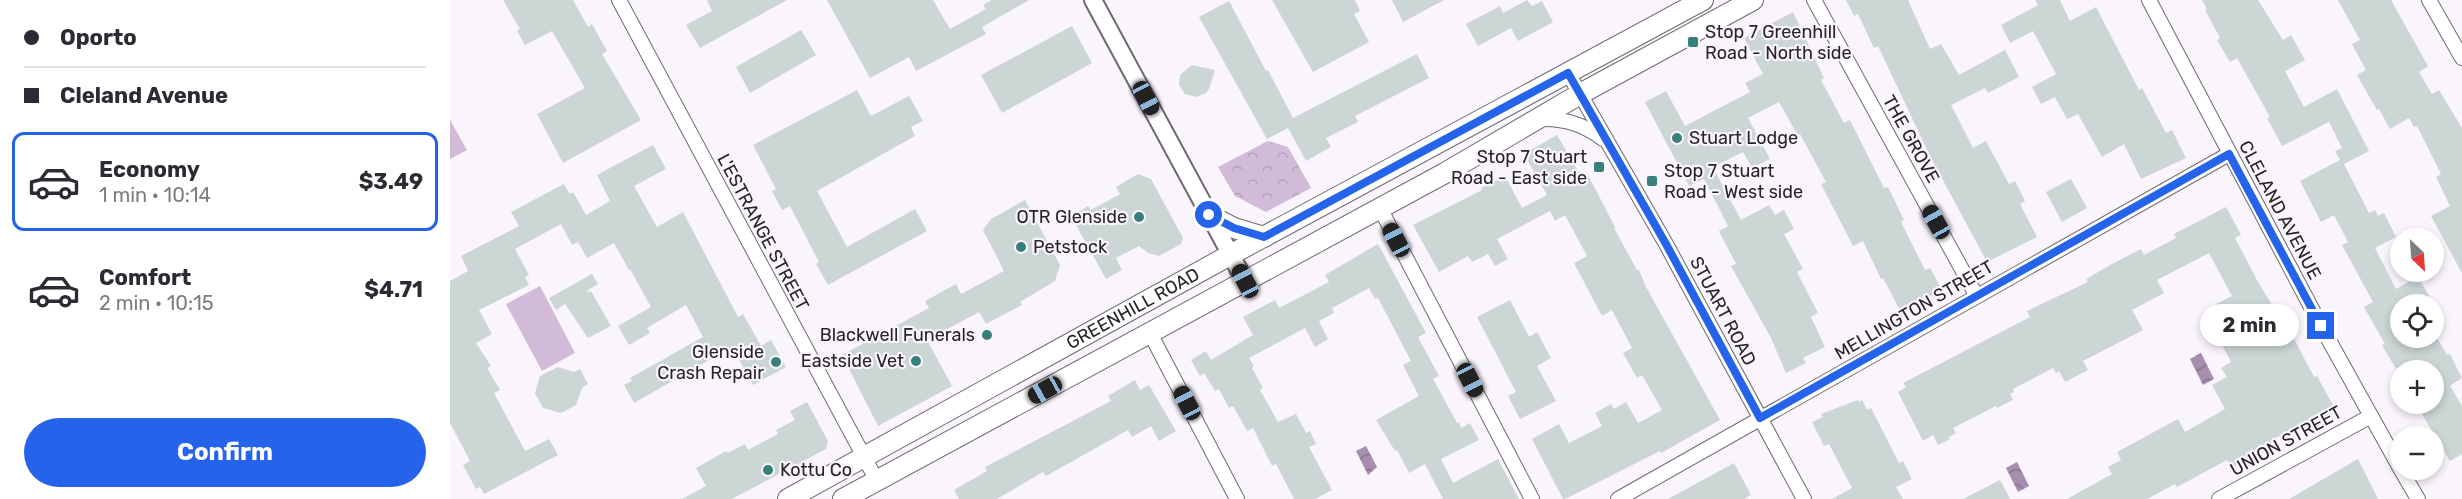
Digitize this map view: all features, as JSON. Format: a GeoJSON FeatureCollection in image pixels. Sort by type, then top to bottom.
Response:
{"type":"FeatureCollection","features":[{"type":"Feature","properties":{"kind":"main road","name":"GREENHILL ROAD"},"geometry":{"type":"LineString","coordinates":[[788,499],[1230,255],[1703,0]]}},
{"type":"Feature","properties":{"kind":"main road","name":"GREENHILL ROAD"},"geometry":{"type":"LineString","coordinates":[[843,499],[1380,208],[1580,94],[1753,0]]}},
{"type":"Feature","properties":{"kind":"main road"},"geometry":{"type":"LineString","coordinates":[[1209,215],[1234,228],[1264,237]]}},
{"type":"Feature","properties":{"kind":"main road"},"geometry":{"type":"LineString","coordinates":[[1097,329],[1150,333]]}},
{"type":"Feature","properties":{"kind":"street","name":"L'ESTRANGE STREET"},"geometry":{"type":"LineString","coordinates":[[619,0],[877,482]]}},
{"type":"Feature","properties":{"kind":"street"},"geometry":{"type":"LineString","coordinates":[[1093,0],[1245,281]]}},
{"type":"Feature","properties":{"kind":"street","name":"THE GROVE"},"geometry":{"type":"LineString","coordinates":[[1814,0],[1976,295]]}},
{"type":"Feature","properties":{"kind":"street","name":"CLELAND AVENUE"},"geometry":{"type":"LineString","coordinates":[[2148,0],[2390,450]]}},
{"type":"Feature","properties":{"kind":"street"},"geometry":{"type":"LineString","coordinates":[[2429,0],[2462,58]]}},
{"type":"Feature","properties":{"kind":"street","name":"STUART ROAD"},"geometry":{"type":"LineString","coordinates":[[1568,73],[1666,244],[1804,499]]}},
{"type":"Feature","properties":{"kind":"street","name":"STUART ROAD"},"geometry":{"type":"LineString","coordinates":[[1538,118],[1558,118],[1581,125],[1607,142]]}},
{"type":"Feature","properties":{"kind":"street","name":"MELLINGTON STREET"},"geometry":{"type":"LineString","coordinates":[[1618,499],[2229,154]]}},
{"type":"Feature","properties":{"kind":"street"},"geometry":{"type":"LineString","coordinates":[[1380,208],[1532,499]]}},
{"type":"Feature","properties":{"kind":"street"},"geometry":{"type":"LineString","coordinates":[[1150,333],[1238,499]]}},
{"type":"Feature","properties":{"kind":"street","name":"UNION STREET"},"geometry":{"type":"LineString","coordinates":[[2219,499],[2371,416]]}},
{"type":"Feature","properties":{"kind":"street","name":"CLELAND AVENUE"},"geometry":{"type":"LineString","coordinates":[[2407,480],[2418,499]]}},
{"type":"Feature","properties":{"kind":"green space"},"geometry":{"type":"Polygon","coordinates":[[[450,120],[467,150],[450,159],[450,120]]]}},
{"type":"Feature","properties":{"kind":"green space"},"geometry":{"type":"Polygon","coordinates":[[[1268,141],[1288,147],[1311,188],[1266,212],[1235,196],[1218,167],[1268,141]]]}},
{"type":"Feature","properties":{"kind":"green space"},"geometry":{"type":"Polygon","coordinates":[[[540,286],[575,353],[542,371],[506,304],[540,286]]]}},
{"type":"Feature","properties":{"kind":"water"},"geometry":{"type":"Polygon","coordinates":[[[2201,353],[2214,379],[2203,385],[2190,359],[2201,353]]]}},
{"type":"Feature","properties":{"kind":"water"},"geometry":{"type":"Polygon","coordinates":[[[1366,446],[1377,467],[1368,475],[1356,451],[1366,446]]]}},
{"type":"Feature","properties":{"kind":"water"},"geometry":{"type":"Polygon","coordinates":[[[2017,462],[2029,486],[2018,492],[2006,468],[2017,462]]]}},
{"type":"Feature","properties":{"kind":"building"},"geometry":{"type":"Polygon","coordinates":[[[503,0],[573,0],[588,27],[592,24],[607,51],[602,54],[641,120],[563,163],[537,114],[585,88],[552,31],[525,45],[517,31],[520,29],[503,0]]]}},
{"type":"Feature","properties":{"kind":"building"},"geometry":{"type":"Polygon","coordinates":[[[707,0],[787,0],[700,48],[686,25],[712,11],[707,0]]]}},
{"type":"Feature","properties":{"kind":"building"},"geometry":{"type":"Polygon","coordinates":[[[827,0],[933,0],[950,29],[986,9],[983,5],[992,0],[1029,0],[982,27],[986,34],[916,71],[909,57],[870,78],[827,0]]]}},
{"type":"Feature","properties":{"kind":"building"},"geometry":{"type":"Polygon","coordinates":[[[1272,0],[1355,0],[1360,11],[1354,14],[1369,42],[1313,72],[1272,0]]]}},
{"type":"Feature","properties":{"kind":"building"},"geometry":{"type":"Polygon","coordinates":[[[1392,0],[1444,0],[1403,22],[1392,0]]]}},
{"type":"Feature","properties":{"kind":"building"},"geometry":{"type":"Polygon","coordinates":[[[1527,0],[1532,6],[1542,1],[1553,22],[1518,41],[1511,28],[1478,46],[1466,24],[1500,6],[1503,13],[1527,0]]]}},
{"type":"Feature","properties":{"kind":"building"},"geometry":{"type":"Polygon","coordinates":[[[1846,0],[1908,0],[1930,49],[1941,44],[1959,75],[2005,50],[2019,77],[1988,93],[1985,88],[1951,105],[1973,148],[1986,141],[2009,184],[2015,181],[2025,201],[2020,204],[2037,237],[1987,262],[1930,156],[1878,46],[1874,48],[1858,14],[1854,16],[1846,0]]]}},
{"type":"Feature","properties":{"kind":"building"},"geometry":{"type":"Polygon","coordinates":[[[2035,0],[2060,0],[2070,21],[2096,7],[2139,90],[2142,88],[2166,133],[2172,130],[2186,158],[2141,179],[2124,144],[2102,157],[2078,114],[2067,119],[2055,97],[2041,104],[2032,87],[2056,74],[2033,31],[2010,43],[2001,25],[2038,5],[2035,0]]]}},
{"type":"Feature","properties":{"kind":"building"},"geometry":{"type":"Polygon","coordinates":[[[2202,0],[2258,0],[2283,40],[2291,35],[2305,60],[2285,71],[2304,107],[2337,89],[2369,151],[2344,164],[2369,213],[2375,210],[2378,216],[2384,213],[2392,228],[2390,240],[2375,248],[2390,277],[2390,282],[2392,282],[2396,289],[2409,282],[2421,282],[2428,294],[2390,294],[2390,348],[2443,348],[2447,355],[2450,354],[2462,378],[2450,386],[2462,406],[2462,454],[2450,461],[2444,451],[2444,426],[2429,426],[2422,414],[2444,414],[2444,360],[2391,360],[2382,345],[2385,344],[2364,307],[2373,302],[2342,245],[2348,242],[2334,215],[2321,222],[2300,181],[2340,160],[2335,151],[2342,148],[2329,122],[2282,146],[2267,118],[2270,117],[2237,58],[2230,62],[2217,40],[2220,38],[2205,10],[2207,9],[2202,0]]]}},
{"type":"Feature","properties":{"kind":"building"},"geometry":{"type":"Polygon","coordinates":[[[2338,0],[2391,0],[2428,66],[2419,72],[2432,94],[2439,90],[2462,128],[2462,273],[2444,240],[2444,228],[2438,228],[2431,216],[2450,206],[2436,177],[2441,174],[2417,126],[2414,127],[2409,118],[2390,129],[2379,109],[2377,110],[2357,75],[2366,70],[2352,44],[2360,40],[2338,0]]]}},
{"type":"Feature","properties":{"kind":"building"},"geometry":{"type":"Polygon","coordinates":[[[1229,1],[1293,118],[1417,54],[1429,78],[1355,116],[1358,122],[1326,138],[1331,147],[1306,161],[1288,128],[1267,139],[1199,17],[1229,1]]]}},
{"type":"Feature","properties":{"kind":"building"},"geometry":{"type":"Polygon","coordinates":[[[1793,12],[1824,78],[1821,80],[1844,123],[1850,120],[1884,188],[1888,187],[1904,220],[1901,222],[1925,270],[1930,268],[1942,290],[1901,312],[1883,278],[1881,279],[1863,241],[1853,246],[1821,184],[1826,182],[1800,134],[1798,136],[1779,102],[1748,118],[1770,159],[1752,168],[1743,152],[1713,167],[1741,220],[1769,205],[1775,215],[1784,210],[1794,229],[1784,234],[1803,269],[1797,272],[1818,313],[1811,317],[1825,347],[1803,358],[1806,363],[1786,373],[1771,338],[1731,266],[1736,264],[1719,231],[1728,226],[1704,179],[1689,186],[1645,102],[1666,91],[1685,126],[1750,92],[1745,83],[1763,74],[1744,38],[1793,12]]]}},
{"type":"Feature","properties":{"kind":"building"},"geometry":{"type":"Polygon","coordinates":[[[1072,26],[1092,63],[1002,113],[981,75],[1072,26]]]}},
{"type":"Feature","properties":{"kind":"building"},"geometry":{"type":"Polygon","coordinates":[[[801,30],[816,55],[750,93],[736,67],[801,30]]]}},
{"type":"Feature","properties":{"kind":"building"},"geometry":{"type":"Polygon","coordinates":[[[1192,65],[1215,70],[1209,89],[1206,93],[1196,97],[1185,94],[1179,85],[1180,75],[1192,65]]]}},
{"type":"Feature","properties":{"kind":"building"},"geometry":{"type":"Polygon","coordinates":[[[857,90],[871,116],[909,96],[923,121],[911,127],[915,136],[817,191],[847,247],[915,209],[927,231],[828,285],[816,264],[819,262],[790,206],[782,210],[772,191],[776,189],[753,145],[857,90]]]}},
{"type":"Feature","properties":{"kind":"building"},"geometry":{"type":"Polygon","coordinates":[[[1557,135],[1581,176],[1587,173],[1614,228],[1720,420],[1661,453],[1660,451],[1565,499],[1532,439],[1559,424],[1569,443],[1602,426],[1595,413],[1611,404],[1614,409],[1626,402],[1638,423],[1662,410],[1642,375],[1637,378],[1623,353],[1632,348],[1612,310],[1602,316],[1574,263],[1587,256],[1565,215],[1555,221],[1550,211],[1497,239],[1508,259],[1495,266],[1488,254],[1472,262],[1468,256],[1439,272],[1413,225],[1505,176],[1522,208],[1547,195],[1524,154],[1557,135]]]}},
{"type":"Feature","properties":{"kind":"building"},"geometry":{"type":"Polygon","coordinates":[[[653,145],[666,169],[634,186],[657,227],[683,212],[738,317],[743,314],[761,346],[771,340],[786,367],[753,385],[732,347],[634,403],[624,385],[632,381],[630,378],[703,337],[686,305],[647,328],[650,333],[629,345],[618,326],[651,307],[630,269],[614,243],[587,258],[578,242],[572,245],[561,224],[515,249],[529,275],[525,277],[529,285],[479,310],[492,334],[476,343],[491,366],[487,368],[500,390],[494,393],[525,451],[549,439],[558,455],[484,494],[480,487],[476,489],[463,465],[470,461],[450,423],[450,281],[468,271],[461,256],[519,226],[511,212],[564,184],[570,194],[573,192],[586,215],[610,201],[597,175],[653,145]]]}},
{"type":"Feature","properties":{"kind":"building"},"geometry":{"type":"Polygon","coordinates":[[[1138,174],[1151,179],[1183,238],[1181,244],[1159,256],[1148,253],[1139,246],[1116,258],[1122,270],[1106,279],[1071,216],[1088,206],[1091,210],[1120,194],[1116,187],[1138,174]]]}},
{"type":"Feature","properties":{"kind":"building"},"geometry":{"type":"Polygon","coordinates":[[[2071,179],[2087,208],[2062,222],[2046,192],[2071,179]]]}},
{"type":"Feature","properties":{"kind":"building"},"geometry":{"type":"Polygon","coordinates":[[[1025,200],[1060,265],[1055,281],[1020,302],[1022,305],[986,324],[979,312],[927,340],[952,386],[878,426],[842,355],[929,308],[925,301],[956,284],[961,294],[1004,271],[983,230],[991,219],[1025,200]]]}},
{"type":"Feature","properties":{"kind":"building"},"geometry":{"type":"Polygon","coordinates":[[[2226,207],[2241,235],[2235,238],[2258,282],[2277,313],[2280,312],[2314,377],[2317,376],[2334,407],[2276,438],[2278,442],[2231,469],[2227,460],[2177,487],[2175,484],[2147,499],[2067,499],[2112,474],[2108,467],[2121,460],[2117,452],[2178,419],[2185,432],[2225,409],[2212,385],[2227,377],[2221,368],[2231,362],[2218,337],[2230,331],[2216,304],[2232,296],[2209,253],[2157,280],[2164,293],[2132,310],[2143,330],[2083,361],[2088,370],[2065,382],[2059,371],[2056,373],[2053,368],[2013,389],[2014,392],[2010,394],[2013,400],[1953,428],[1956,433],[1949,437],[1950,439],[1938,445],[1933,435],[1923,441],[1898,392],[1906,387],[1903,383],[2030,317],[2027,311],[2088,282],[2086,279],[2112,264],[2141,249],[2144,255],[2176,238],[2174,234],[2226,207]]]}},
{"type":"Feature","properties":{"kind":"building"},"geometry":{"type":"Polygon","coordinates":[[[1378,244],[1426,333],[1418,337],[1439,376],[1433,379],[1457,423],[1459,422],[1461,428],[1470,423],[1479,440],[1441,459],[1453,483],[1498,459],[1519,499],[1443,499],[1425,464],[1409,473],[1397,450],[1395,451],[1376,420],[1419,396],[1403,365],[1411,361],[1378,298],[1375,299],[1369,288],[1332,308],[1334,313],[1319,321],[1328,339],[1315,347],[1305,328],[1249,358],[1263,388],[1260,390],[1278,422],[1296,414],[1306,433],[1310,431],[1316,444],[1309,447],[1332,490],[1315,499],[1294,499],[1276,464],[1272,466],[1253,428],[1247,431],[1233,406],[1229,408],[1219,389],[1215,391],[1204,373],[1200,376],[1191,360],[1206,351],[1211,360],[1253,335],[1243,317],[1275,300],[1279,308],[1329,282],[1325,275],[1378,244]]]}},
{"type":"Feature","properties":{"kind":"building"},"geometry":{"type":"Polygon","coordinates":[[[592,274],[598,284],[587,291],[588,293],[591,291],[611,326],[588,338],[565,304],[556,310],[549,298],[592,274]]]}},
{"type":"Feature","properties":{"kind":"building"},"geometry":{"type":"Polygon","coordinates":[[[1510,300],[1529,337],[1537,332],[1551,358],[1537,366],[1556,401],[1520,419],[1508,396],[1516,392],[1477,317],[1510,300]]]}},
{"type":"Feature","properties":{"kind":"building"},"geometry":{"type":"Polygon","coordinates":[[[558,367],[574,372],[580,369],[588,384],[582,388],[576,405],[561,413],[543,408],[535,393],[540,376],[558,367]]]}},
{"type":"Feature","properties":{"kind":"building"},"geometry":{"type":"Polygon","coordinates":[[[1135,380],[1140,390],[1149,385],[1176,431],[1159,441],[1151,426],[1132,437],[1128,430],[1046,476],[1043,472],[997,499],[959,499],[954,490],[987,471],[985,467],[1111,401],[1108,396],[1135,380]]]}},
{"type":"Feature","properties":{"kind":"building"},"geometry":{"type":"Polygon","coordinates":[[[1858,400],[1859,402],[1862,400],[1867,410],[1871,408],[1899,463],[1903,461],[1912,479],[1896,487],[1903,499],[1832,499],[1852,488],[1829,444],[1824,446],[1812,422],[1823,417],[1821,414],[1858,400]]]}},
{"type":"Feature","properties":{"kind":"building"},"geometry":{"type":"Polygon","coordinates":[[[807,402],[828,441],[826,449],[732,499],[682,499],[706,486],[696,468],[726,451],[728,453],[745,444],[748,450],[778,434],[776,430],[795,420],[790,411],[807,402]]]}},
{"type":"Feature","properties":{"kind":"building"},"geometry":{"type":"Polygon","coordinates":[[[2358,459],[2378,499],[2289,499],[2358,459]]]}},
{"type":"Feature","properties":{"kind":"building"},"geometry":{"type":"Polygon","coordinates":[[[1734,463],[1751,495],[1744,499],[1668,499],[1734,463]]]}},
{"type":"Feature","properties":{"kind":"building"},"geometry":{"type":"Polygon","coordinates":[[[2000,480],[2010,499],[1963,499],[2000,480]]]}},
{"type":"Feature","properties":{"kind":"place","name":"Stop 7 Greenhill Road - North side"},"geometry":{"type":"Point","coordinates":[1693,42]}},
{"type":"Feature","properties":{"kind":"place","name":"Stuart Lodge"},"geometry":{"type":"Point","coordinates":[1677,138]}},
{"type":"Feature","properties":{"kind":"place","name":"Stop 7 Stuart Road - East side"},"geometry":{"type":"Point","coordinates":[1599,167]}},
{"type":"Feature","properties":{"kind":"place","name":"Stop 7 Stuart Road - West side"},"geometry":{"type":"Point","coordinates":[1652,181]}},
{"type":"Feature","properties":{"kind":"place","name":"OTR Glenside"},"geometry":{"type":"Point","coordinates":[1139,217]}},
{"type":"Feature","properties":{"kind":"place","name":"Petstock"},"geometry":{"type":"Point","coordinates":[1021,247]}},
{"type":"Feature","properties":{"kind":"place","name":"Blackwell Funerals"},"geometry":{"type":"Point","coordinates":[987,335]}},
{"type":"Feature","properties":{"kind":"place","name":"Eastside Vet"},"geometry":{"type":"Point","coordinates":[916,361]}},
{"type":"Feature","properties":{"kind":"place","name":"Glenside Crash Repair"},"geometry":{"type":"Point","coordinates":[776,362]}},
{"type":"Feature","properties":{"kind":"place","name":"Kottu Co"},"geometry":{"type":"Point","coordinates":[768,470]}},
{"type":"Feature","properties":{"kind":"route"},"geometry":{"type":"LineString","coordinates":[[1209,215],[1219,222],[1264,237],[1568,73],[1666,244],[1760,418],[2229,154],[2321,326]]}}]}
